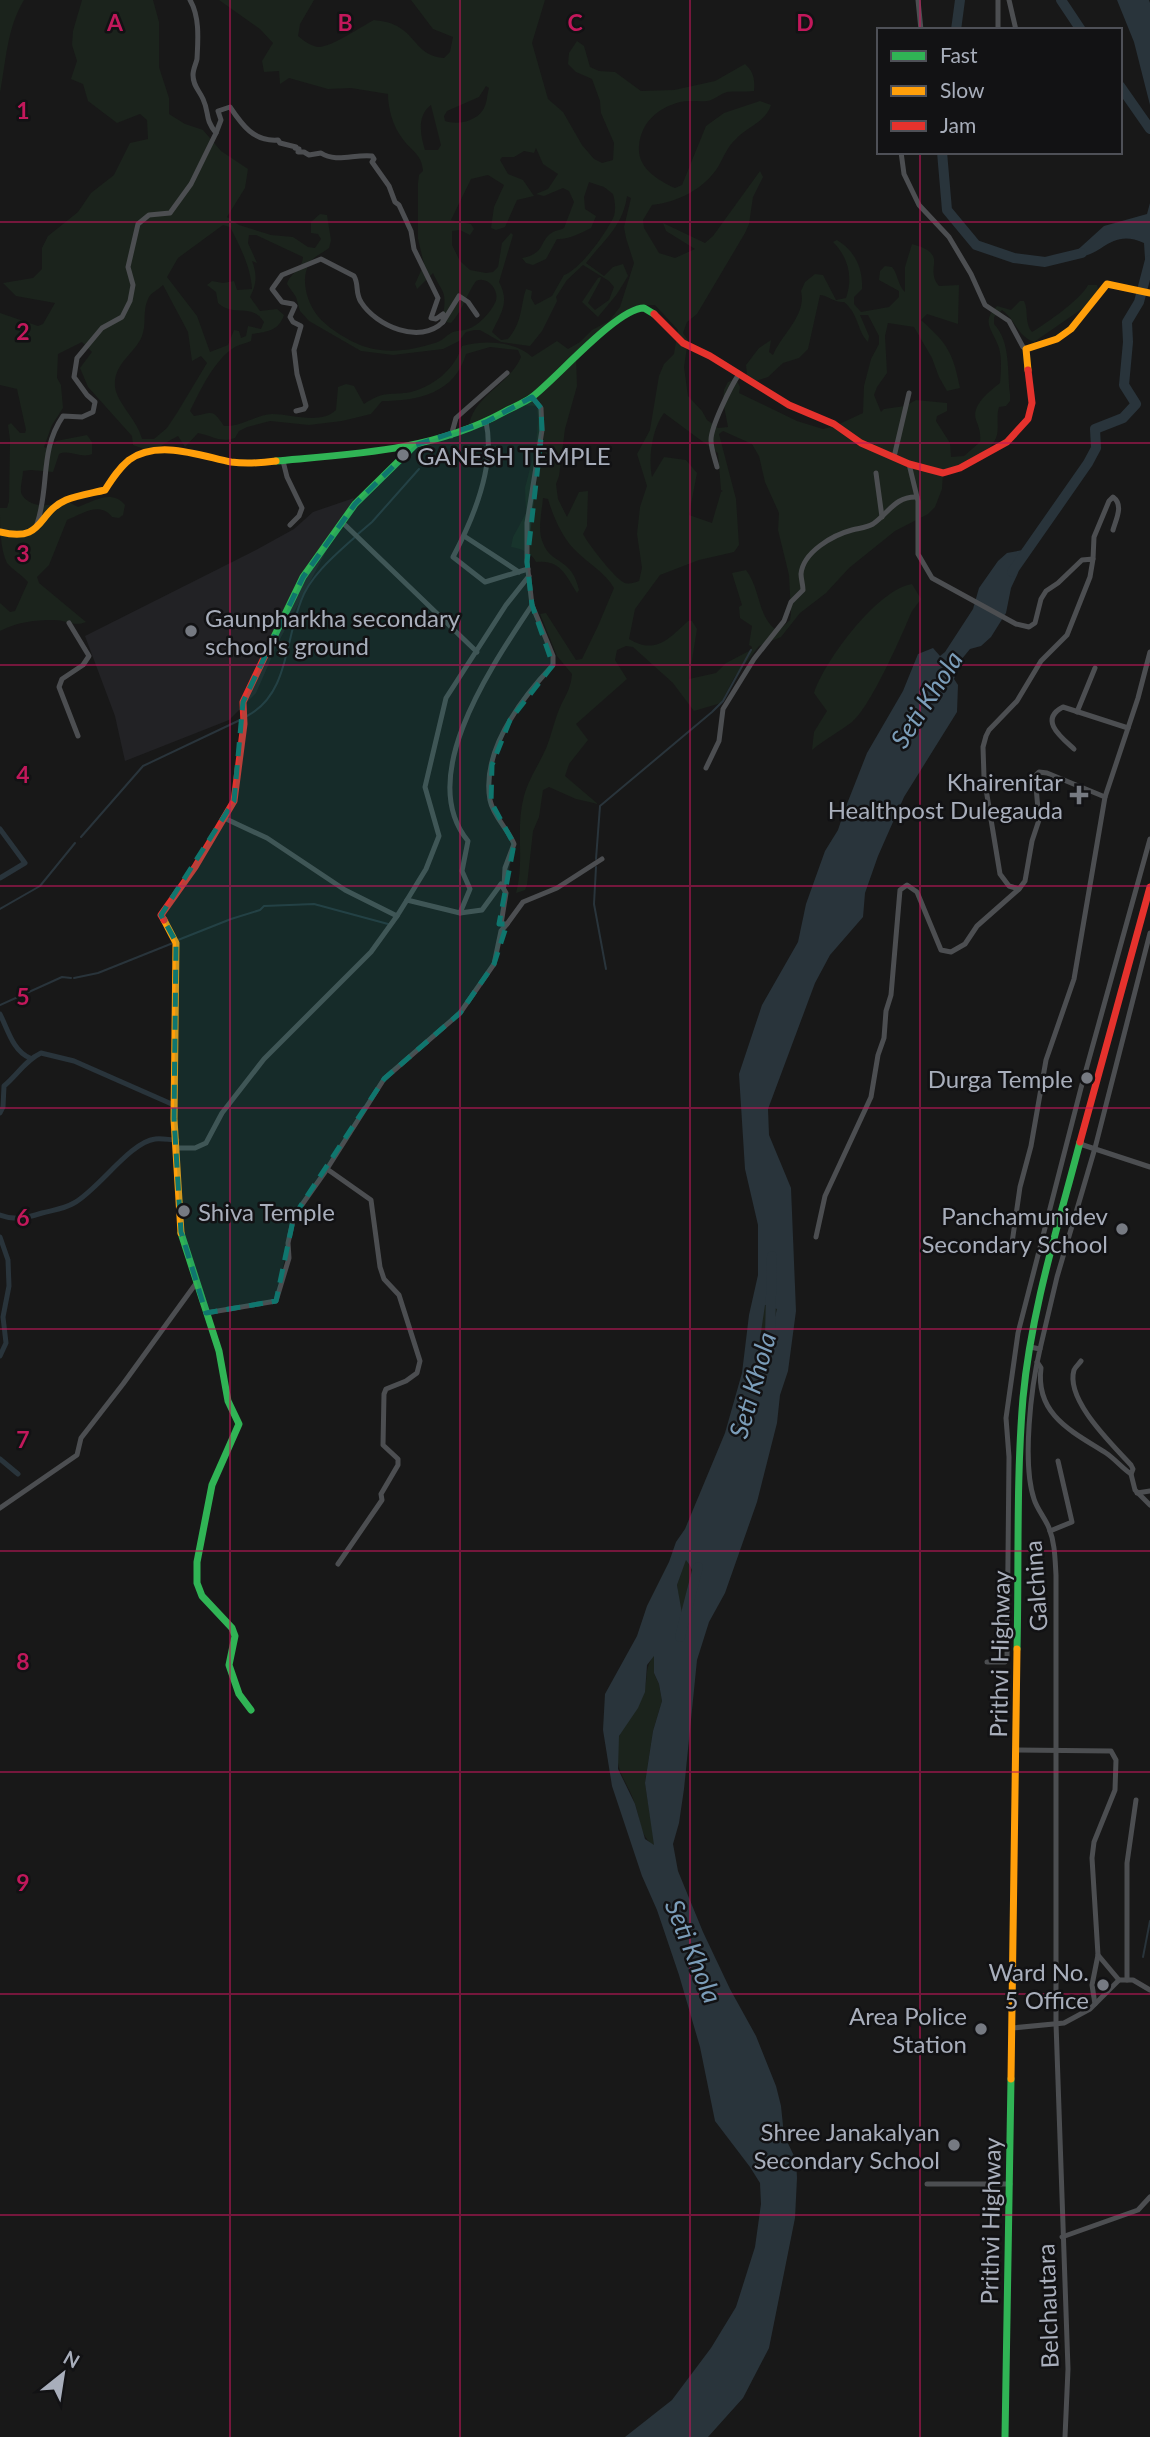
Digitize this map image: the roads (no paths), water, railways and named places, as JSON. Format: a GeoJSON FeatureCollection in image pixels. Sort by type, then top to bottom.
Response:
{"type":"FeatureCollection","features":[{"type":"Feature","properties":{"kind":"main road"},"geometry":{"type":"LineString","coordinates":[[0,532],[16,536],[35,530],[64,501],[104,489],[120,468],[132,458],[146,453],[166,449],[184,450],[233,462],[283,461],[382,451],[451,436],[486,422],[532,397],[591,342],[638,308],[655,314],[683,343],[789,405],[835,424],[862,443],[909,464],[943,472],[951,471],[995,448],[1014,435],[1028,419],[1031,411],[1026,349],[1057,339],[1071,329],[1107,284],[1149,293]]}},
{"type":"Feature","properties":{"kind":"main road"},"geometry":{"type":"LineString","coordinates":[[251,1710],[239,1694],[229,1665],[235,1636],[232,1628],[202,1596],[197,1583],[197,1562],[212,1485],[239,1424],[228,1401],[219,1351],[181,1232],[174,1119],[176,943],[161,915],[195,867],[234,801],[243,702],[303,577],[355,503],[415,445]]}},
{"type":"Feature","properties":{"kind":"main road","name":"Prithvi Highway"},"geometry":{"type":"LineString","coordinates":[[1005,2437],[1024,1380],[1047,1272],[1150,887]]}},
{"type":"Feature","properties":{"kind":"street"},"geometry":{"type":"LineString","coordinates":[[190,0],[195,8],[198,32],[197,61],[193,74],[196,89],[203,97],[207,122],[216,133]]}},
{"type":"Feature","properties":{"kind":"street"},"geometry":{"type":"LineString","coordinates":[[918,0],[921,28]]}},
{"type":"Feature","properties":{"kind":"street"},"geometry":{"type":"LineString","coordinates":[[998,0],[998,28]]}},
{"type":"Feature","properties":{"kind":"street"},"geometry":{"type":"LineString","coordinates":[[1009,0],[1016,28]]}},
{"type":"Feature","properties":{"kind":"street"},"geometry":{"type":"LineString","coordinates":[[35,530],[41,512],[52,432],[63,416],[82,417],[93,412],[95,402],[74,377],[78,358],[102,328],[122,317],[131,301],[133,285],[128,267],[138,224],[149,215],[170,212],[191,184],[221,120],[218,111],[230,107],[246,130],[269,141],[278,140],[296,147],[298,152],[309,155],[321,153],[327,157],[338,158],[372,156],[372,162],[399,205],[411,231],[414,250],[438,298],[431,318],[436,319],[443,314],[443,322]]}},
{"type":"Feature","properties":{"kind":"street"},"geometry":{"type":"LineString","coordinates":[[901,154],[904,174],[919,205],[949,237],[971,274],[985,305],[1009,321],[1026,349]]}},
{"type":"Feature","properties":{"kind":"street"},"geometry":{"type":"LineString","coordinates":[[296,411],[306,406],[297,374],[295,350],[301,326],[290,317],[295,306],[282,302],[272,289],[282,275],[321,259],[354,276],[362,303],[393,329],[412,333],[438,327],[459,296],[468,302],[477,315]]}},
{"type":"Feature","properties":{"kind":"street"},"geometry":{"type":"LineString","coordinates":[[451,436],[456,418],[507,373]]}},
{"type":"Feature","properties":{"kind":"street"},"geometry":{"type":"LineString","coordinates":[[717,467],[710,441],[713,426],[728,391],[740,374]]}},
{"type":"Feature","properties":{"kind":"street"},"geometry":{"type":"LineString","coordinates":[[894,457],[909,393]]}},
{"type":"Feature","properties":{"kind":"street"},"geometry":{"type":"LineString","coordinates":[[507,925],[501,924],[506,893],[505,868],[514,844],[491,802],[492,765],[498,744],[510,720],[553,665],[553,656],[532,605],[528,573],[527,523],[542,430],[541,408],[532,397]]}},
{"type":"Feature","properties":{"kind":"street"},"geometry":{"type":"LineString","coordinates":[[486,422],[490,439],[487,466],[472,519],[453,557],[485,582],[519,572],[528,573]]}},
{"type":"Feature","properties":{"kind":"street"},"geometry":{"type":"LineString","coordinates":[[283,461],[287,477],[302,508],[299,516],[290,525]]}},
{"type":"Feature","properties":{"kind":"street"},"geometry":{"type":"LineString","coordinates":[[909,464],[917,497],[918,554],[932,578],[1016,624],[1029,627],[1035,623],[1041,599],[1046,591],[1082,560],[1093,559]]}},
{"type":"Feature","properties":{"kind":"street"},"geometry":{"type":"LineString","coordinates":[[876,473],[882,517]]}},
{"type":"Feature","properties":{"kind":"street"},"geometry":{"type":"LineString","coordinates":[[706,768],[719,741],[723,709],[754,659],[784,621],[792,602],[803,590],[801,575],[809,556],[838,534],[869,527],[882,517],[887,509],[905,499],[917,497]]}},
{"type":"Feature","properties":{"kind":"street"},"geometry":{"type":"LineString","coordinates":[[1019,889],[1009,886],[1000,874],[984,777],[983,747],[989,730],[1017,701],[1041,661],[1068,635],[1090,577],[1094,537],[1108,502],[1113,497],[1118,500],[1119,506],[1113,530]]}},
{"type":"Feature","properties":{"kind":"street"},"geometry":{"type":"LineString","coordinates":[[342,522],[477,652]]}},
{"type":"Feature","properties":{"kind":"street"},"geometry":{"type":"LineString","coordinates":[[464,536],[519,572]]}},
{"type":"Feature","properties":{"kind":"street"},"geometry":{"type":"LineString","coordinates":[[177,1148],[195,1148],[206,1143],[222,1113],[264,1059],[371,952],[426,869],[439,836],[425,787],[446,698],[528,573]]}},
{"type":"Feature","properties":{"kind":"street"},"geometry":{"type":"LineString","coordinates":[[460,913],[470,889],[462,871],[468,841],[454,821],[449,792],[450,770],[477,693],[532,605]]}},
{"type":"Feature","properties":{"kind":"street"},"geometry":{"type":"LineString","coordinates":[[69,623],[89,656],[83,665],[62,679],[60,687],[78,736]]}},
{"type":"Feature","properties":{"kind":"street"},"geometry":{"type":"LineString","coordinates":[[1012,1243],[1020,1187],[1031,1146],[1046,1060],[1074,979],[1105,797],[1150,652]]}},
{"type":"Feature","properties":{"kind":"street"},"geometry":{"type":"LineString","coordinates":[[1077,712],[1095,668]]}},
{"type":"Feature","properties":{"kind":"street"},"geometry":{"type":"LineString","coordinates":[[1074,748],[1063,741],[1053,723],[1055,714],[1063,707],[1128,728]]}},
{"type":"Feature","properties":{"kind":"street"},"geometry":{"type":"LineString","coordinates":[[816,1237],[825,1196],[871,1097],[891,995],[900,890],[907,885],[917,892],[940,950],[951,953],[965,944],[977,926],[1019,889],[1024,881],[1039,820],[1035,776],[1039,772],[1047,773],[1105,797]]}},
{"type":"Feature","properties":{"kind":"street"},"geometry":{"type":"LineString","coordinates":[[224,818],[267,838],[345,890],[397,916]]}},
{"type":"Feature","properties":{"kind":"street"},"geometry":{"type":"LineString","coordinates":[[987,1662],[1000,1664],[1007,1659],[1009,1457],[1006,1418],[1018,1333],[1081,1088],[1150,839]]}},
{"type":"Feature","properties":{"kind":"street"},"geometry":{"type":"LineString","coordinates":[[206,1313],[276,1301],[289,1258],[288,1243],[294,1216],[384,1079],[460,1013],[494,964],[501,931],[523,902],[557,888],[602,859]]}},
{"type":"Feature","properties":{"kind":"street"},"geometry":{"type":"LineString","coordinates":[[407,900],[460,913],[482,910],[496,888],[501,884],[504,886]]}},
{"type":"Feature","properties":{"kind":"street"},"geometry":{"type":"LineString","coordinates":[[1137,935],[1150,937]]}},
{"type":"Feature","properties":{"kind":"street","name":"Galchina"},"geometry":{"type":"LineString","coordinates":[[1056,2023],[1056,1576],[1055,1547],[1034,1500],[1029,1467],[1037,1363],[1060,1264],[1095,1148],[1125,1024],[1150,937]]}},
{"type":"Feature","properties":{"kind":"street"},"geometry":{"type":"LineString","coordinates":[[1080,1144],[1150,1167]]}},
{"type":"Feature","properties":{"kind":"street"},"geometry":{"type":"LineString","coordinates":[[327,1169],[371,1200],[380,1267],[384,1279],[399,1295],[420,1361],[417,1373],[386,1389],[383,1445],[398,1459],[398,1465],[382,1494],[382,1500],[338,1564]]}},
{"type":"Feature","properties":{"kind":"street"},"geometry":{"type":"LineString","coordinates":[[1034,1267],[1047,1272]]}},
{"type":"Feature","properties":{"kind":"street"},"geometry":{"type":"LineString","coordinates":[[0,1508],[77,1455],[81,1438],[197,1282]]}},
{"type":"Feature","properties":{"kind":"street"},"geometry":{"type":"LineString","coordinates":[[1030,1347],[1040,1349]]}},
{"type":"Feature","properties":{"kind":"street"},"geometry":{"type":"LineString","coordinates":[[1081,1361],[1074,1370],[1074,1385],[1082,1405],[1093,1423],[1131,1465],[1133,1469],[1130,1474]]}},
{"type":"Feature","properties":{"kind":"street"},"geometry":{"type":"LineString","coordinates":[[1037,1363],[1041,1368],[1043,1397],[1048,1408],[1079,1438],[1103,1451],[1130,1474],[1137,1493],[1150,1505]]}},
{"type":"Feature","properties":{"kind":"street"},"geometry":{"type":"LineString","coordinates":[[1050,1531],[1072,1522],[1058,1461]]}},
{"type":"Feature","properties":{"kind":"street"},"geometry":{"type":"LineString","coordinates":[[1137,1493],[1150,1491]]}},
{"type":"Feature","properties":{"kind":"street"},"geometry":{"type":"LineString","coordinates":[[1017,1750],[1111,1751],[1116,1760],[1113,1798],[1094,1842],[1092,1858],[1098,1955],[1092,1985],[1095,2004]]}},
{"type":"Feature","properties":{"kind":"street"},"geometry":{"type":"LineString","coordinates":[[1127,1980],[1127,1863],[1136,1800]]}},
{"type":"Feature","properties":{"kind":"street"},"geometry":{"type":"LineString","coordinates":[[1098,1955],[1119,1980]]}},
{"type":"Feature","properties":{"kind":"street"},"geometry":{"type":"LineString","coordinates":[[1012,2028],[1064,2023],[1090,2009],[1119,1980],[1133,1980],[1150,1990]]}},
{"type":"Feature","properties":{"kind":"street","name":"Belchautara"},"geometry":{"type":"LineString","coordinates":[[1056,2023],[1068,2368],[1065,2437]]}},
{"type":"Feature","properties":{"kind":"street"},"geometry":{"type":"LineString","coordinates":[[927,2185],[1010,2183]]}},
{"type":"Feature","properties":{"kind":"street"},"geometry":{"type":"LineString","coordinates":[[1062,2237],[1138,2210],[1150,2197]]}},
{"type":"Feature","properties":{"kind":"water"},"geometry":{"type":"Polygon","coordinates":[[[1117,0],[1149,0],[1150,3],[1150,105],[1134,42],[1117,0]]]}},
{"type":"Feature","properties":{"kind":"water"},"geometry":{"type":"Polygon","coordinates":[[[1150,203],[1150,267],[1146,274],[1144,243],[1132,239],[1113,241],[1090,254],[1072,255],[1104,226],[1147,214],[1150,203]]]}},
{"type":"Feature","properties":{"kind":"water"},"geometry":{"type":"Polygon","coordinates":[[[1028,549],[1020,561],[1006,613],[991,637],[981,646],[970,649],[961,660],[954,679],[958,685],[957,712],[904,797],[865,893],[863,917],[830,955],[815,983],[768,1109],[769,1135],[791,1188],[796,1311],[788,1371],[780,1395],[777,1423],[757,1502],[725,1593],[709,1622],[697,1660],[684,1789],[673,1844],[678,1871],[703,1932],[756,2036],[776,2086],[784,2135],[796,2160],[795,2218],[769,2348],[743,2398],[708,2437],[625,2437],[672,2400],[711,2348],[736,2307],[755,2247],[761,2204],[760,2183],[715,2121],[700,2047],[679,1975],[612,1786],[603,1730],[605,1694],[637,1636],[647,1606],[676,1542],[685,1529],[725,1433],[742,1373],[749,1315],[758,1275],[758,1225],[745,1169],[739,1074],[762,1005],[798,942],[806,904],[825,851],[838,830],[867,753],[903,691],[918,654],[933,648],[940,656],[945,652],[973,609],[979,588],[1007,553],[1028,549]],[[765,1305],[757,1359],[768,1345],[777,1309],[765,1305]],[[686,1560],[677,1585],[684,1625],[695,1592],[694,1576],[686,1560]],[[654,1656],[647,1665],[645,1692],[638,1708],[619,1736],[618,1769],[635,1804],[645,1839],[654,1845],[645,1783],[653,1731],[662,1701],[654,1673],[654,1656]]]}},
{"type":"Feature","properties":{"kind":"waterway"},"geometry":{"type":"LineString","coordinates":[[956,28],[960,0]]}},
{"type":"Feature","properties":{"kind":"waterway","name":"Seti Khola"},"geometry":{"type":"LineString","coordinates":[[1061,0],[1080,28]]}},
{"type":"Feature","properties":{"kind":"waterway","name":"Seti Khola"},"geometry":{"type":"LineString","coordinates":[[1122,89],[1150,129]]}},
{"type":"Feature","properties":{"kind":"waterway"},"geometry":{"type":"LineString","coordinates":[[942,154],[947,210],[976,245],[1014,258],[1045,262],[1082,253]]}},
{"type":"Feature","properties":{"kind":"waterway","name":"Seti Khola"},"geometry":{"type":"LineString","coordinates":[[1012,572],[1088,463],[1096,448],[1095,429],[1123,418],[1136,404],[1124,385],[1127,322],[1139,302],[1150,260]]}},
{"type":"Feature","properties":{"kind":"waterway"},"geometry":{"type":"LineString","coordinates":[[358,534],[419,469]]}},
{"type":"Feature","properties":{"kind":"waterway"},"geometry":{"type":"LineString","coordinates":[[247,716],[261,706],[278,680],[296,616],[310,583],[354,538]]}},
{"type":"Feature","properties":{"kind":"waterway"},"geometry":{"type":"LineString","coordinates":[[596,859],[600,806],[723,701],[751,650]]}},
{"type":"Feature","properties":{"kind":"waterway"},"geometry":{"type":"LineString","coordinates":[[81,837],[143,766],[240,720]]}},
{"type":"Feature","properties":{"kind":"waterway"},"geometry":{"type":"LineString","coordinates":[[0,829],[25,863],[0,878]]}},
{"type":"Feature","properties":{"kind":"waterway"},"geometry":{"type":"LineString","coordinates":[[0,909],[40,886],[75,843]]}},
{"type":"Feature","properties":{"kind":"waterway"},"geometry":{"type":"LineString","coordinates":[[596,867],[594,904],[606,969]]}},
{"type":"Feature","properties":{"kind":"waterway"},"geometry":{"type":"LineString","coordinates":[[178,940],[260,910],[264,906],[314,904],[388,924]]}},
{"type":"Feature","properties":{"kind":"waterway"},"geometry":{"type":"LineString","coordinates":[[74,978],[98,973],[173,943]]}},
{"type":"Feature","properties":{"kind":"waterway"},"geometry":{"type":"LineString","coordinates":[[0,1005],[62,977],[71,978]]}},
{"type":"Feature","properties":{"kind":"waterway"},"geometry":{"type":"LineString","coordinates":[[0,1014],[15,1045],[30,1058]]}},
{"type":"Feature","properties":{"kind":"waterway"},"geometry":{"type":"LineString","coordinates":[[0,1113],[4,1086],[41,1053],[74,1061],[174,1105]]}},
{"type":"Feature","properties":{"kind":"waterway"},"geometry":{"type":"LineString","coordinates":[[0,1215],[21,1218],[70,1205],[83,1197],[135,1148],[158,1139],[177,1140]]}},
{"type":"Feature","properties":{"kind":"waterway"},"geometry":{"type":"LineString","coordinates":[[0,1237],[8,1260],[9,1286],[3,1317],[6,1343],[0,1356]]}},
{"type":"Feature","properties":{"kind":"waterway","name":"Seti Khola"},"geometry":{"type":"LineString","coordinates":[[763,1359],[770,1336],[772,1256]]}},
{"type":"Feature","properties":{"kind":"waterway"},"geometry":{"type":"LineString","coordinates":[[0,1459],[18,1474]]}},
{"type":"Feature","properties":{"kind":"waterway","name":"Seti Khola"},"geometry":{"type":"LineString","coordinates":[[680,1637],[698,1567]]}},
{"type":"Feature","properties":{"kind":"waterway"},"geometry":{"type":"LineString","coordinates":[[1143,1957],[1150,1921]]}},
{"type":"Feature","properties":{"kind":"place","name":"GANESH TEMPLE"},"geometry":{"type":"Point","coordinates":[403,455]}},
{"type":"Feature","properties":{"kind":"place","name":"Gaunpharkha secondary school's ground"},"geometry":{"type":"Point","coordinates":[191,631]}},
{"type":"Feature","properties":{"kind":"place","name":"Khairenitar Healthpost Dulegauda"},"geometry":{"type":"Point","coordinates":[1079,795]}},
{"type":"Feature","properties":{"kind":"place","name":"Durga Temple"},"geometry":{"type":"Point","coordinates":[1087,1078]}},
{"type":"Feature","properties":{"kind":"place","name":"Shiva Temple"},"geometry":{"type":"Point","coordinates":[184,1211]}},
{"type":"Feature","properties":{"kind":"place","name":"Panchamunidev Secondary School"},"geometry":{"type":"Point","coordinates":[1122,1229]}},
{"type":"Feature","properties":{"kind":"place","name":"Ward No. 5 Office"},"geometry":{"type":"Point","coordinates":[1103,1985]}},
{"type":"Feature","properties":{"kind":"place","name":"Area Police Station"},"geometry":{"type":"Point","coordinates":[981,2029]}},
{"type":"Feature","properties":{"kind":"place","name":"Shree Janakalyan Secondary School"},"geometry":{"type":"Point","coordinates":[954,2145]}}]}
